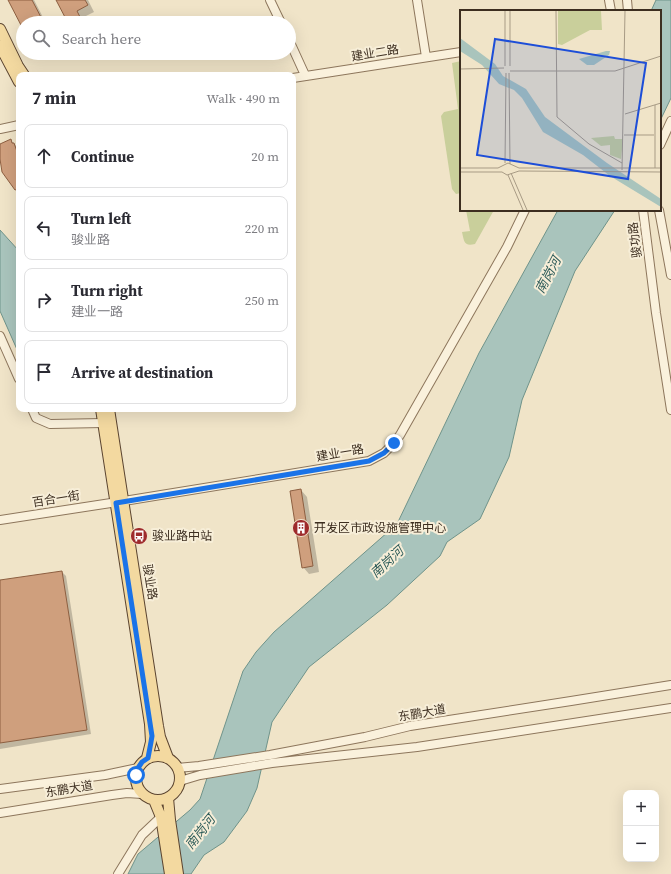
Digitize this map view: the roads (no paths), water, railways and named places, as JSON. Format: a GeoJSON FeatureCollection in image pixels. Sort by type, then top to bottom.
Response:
{"type":"FeatureCollection","features":[{"type":"Feature","properties":{"kind":"main road"},"geometry":{"type":"LineString","coordinates":[[0,29],[16,60]]}},
{"type":"Feature","properties":{"kind":"main road"},"geometry":{"type":"LineString","coordinates":[[0,46],[16,76]]}},
{"type":"Feature","properties":{"kind":"main road"},"geometry":{"type":"LineString","coordinates":[[16,60],[22,72]]}},
{"type":"Feature","properties":{"kind":"main road","name":"骏业路"},"geometry":{"type":"LineString","coordinates":[[101,412],[120,502],[160,737],[168,758]]}},
{"type":"Feature","properties":{"kind":"main road","name":"骏业路"},"geometry":{"type":"LineString","coordinates":[[109,412],[150,724],[151,742],[148,758]]}},
{"type":"Feature","properties":{"kind":"main road"},"geometry":{"type":"LineString","coordinates":[[154,756],[168,758],[173,762],[180,774],[178,788],[174,794],[162,800],[148,798],[142,794],[136,782],[138,768],[142,762],[154,756]]}},
{"type":"Feature","properties":{"kind":"main road"},"geometry":{"type":"LineString","coordinates":[[168,798],[164,821],[170,874]]}},
{"type":"Feature","properties":{"kind":"main road"},"geometry":{"type":"LineString","coordinates":[[154,800],[164,821],[178,874]]}},
{"type":"Feature","properties":{"kind":"street"},"geometry":{"type":"LineString","coordinates":[[270,0],[278,16]]}},
{"type":"Feature","properties":{"kind":"street"},"geometry":{"type":"LineString","coordinates":[[417,0],[426,57]]}},
{"type":"Feature","properties":{"kind":"street"},"geometry":{"type":"LineString","coordinates":[[609,0],[611,10]]}},
{"type":"Feature","properties":{"kind":"street"},"geometry":{"type":"LineString","coordinates":[[627,0],[628,10]]}},
{"type":"Feature","properties":{"kind":"street","name":"建业二路"},"geometry":{"type":"LineString","coordinates":[[296,78],[460,52]]}},
{"type":"Feature","properties":{"kind":"street"},"geometry":{"type":"LineString","coordinates":[[296,56],[305,76]]}},
{"type":"Feature","properties":{"kind":"street"},"geometry":{"type":"LineString","coordinates":[[661,143],[671,121]]}},
{"type":"Feature","properties":{"kind":"street"},"geometry":{"type":"LineString","coordinates":[[1,130],[16,126]]}},
{"type":"Feature","properties":{"kind":"street","name":"建业一路"},"geometry":{"type":"LineString","coordinates":[[120,502],[369,461],[384,453],[400,435],[507,247],[524,211]]}},
{"type":"Feature","properties":{"kind":"street","name":"骏功路"},"geometry":{"type":"LineString","coordinates":[[643,211],[656,313],[671,410]]}},
{"type":"Feature","properties":{"kind":"street"},"geometry":{"type":"LineString","coordinates":[[658,211],[671,275]]}},
{"type":"Feature","properties":{"kind":"street"},"geometry":{"type":"LineString","coordinates":[[0,336],[16,372]]}},
{"type":"Feature","properties":{"kind":"street"},"geometry":{"type":"LineString","coordinates":[[33,412],[36,418],[50,424],[103,423]]}},
{"type":"Feature","properties":{"kind":"street","name":"百合一街"},"geometry":{"type":"LineString","coordinates":[[0,520],[120,502]]}},
{"type":"Feature","properties":{"kind":"street","name":"东鹏大道"},"geometry":{"type":"LineString","coordinates":[[177,768],[199,766],[365,737],[410,726],[671,685]]}},
{"type":"Feature","properties":{"kind":"street"},"geometry":{"type":"LineString","coordinates":[[180,781],[200,775],[272,763],[417,747],[671,708]]}},
{"type":"Feature","properties":{"kind":"street","name":"东鹏大道"},"geometry":{"type":"LineString","coordinates":[[0,790],[138,768]]}},
{"type":"Feature","properties":{"kind":"street","name":"东鹏大道"},"geometry":{"type":"LineString","coordinates":[[0,813],[112,795],[127,793],[142,794]]}},
{"type":"Feature","properties":{"kind":"street"},"geometry":{"type":"LineString","coordinates":[[118,874],[142,836],[164,821]]}},
{"type":"Feature","properties":{"kind":"water"},"geometry":{"type":"Polygon","coordinates":[[[656,0],[671,0],[671,98],[661,119],[661,10],[651,10],[656,0]]]}},
{"type":"Feature","properties":{"kind":"water","name":"南岗河"},"geometry":{"type":"Polygon","coordinates":[[[557,211],[614,211],[575,271],[522,400],[509,457],[480,519],[447,542],[440,556],[387,605],[309,667],[272,722],[257,788],[247,811],[224,842],[204,855],[191,874],[128,874],[138,854],[190,810],[200,799],[243,671],[256,652],[274,632],[397,524],[479,353],[557,211]]]}},
{"type":"Feature","properties":{"kind":"water"},"geometry":{"type":"Polygon","coordinates":[[[0,230],[16,248],[16,347],[0,311],[0,230]]]}},
{"type":"Feature","properties":{"kind":"place","name":"开发区市政设施管理中心"},"geometry":{"type":"Point","coordinates":[301,528]}},
{"type":"Feature","properties":{"kind":"place","name":"骏业路中站"},"geometry":{"type":"Point","coordinates":[139,536]}}]}
